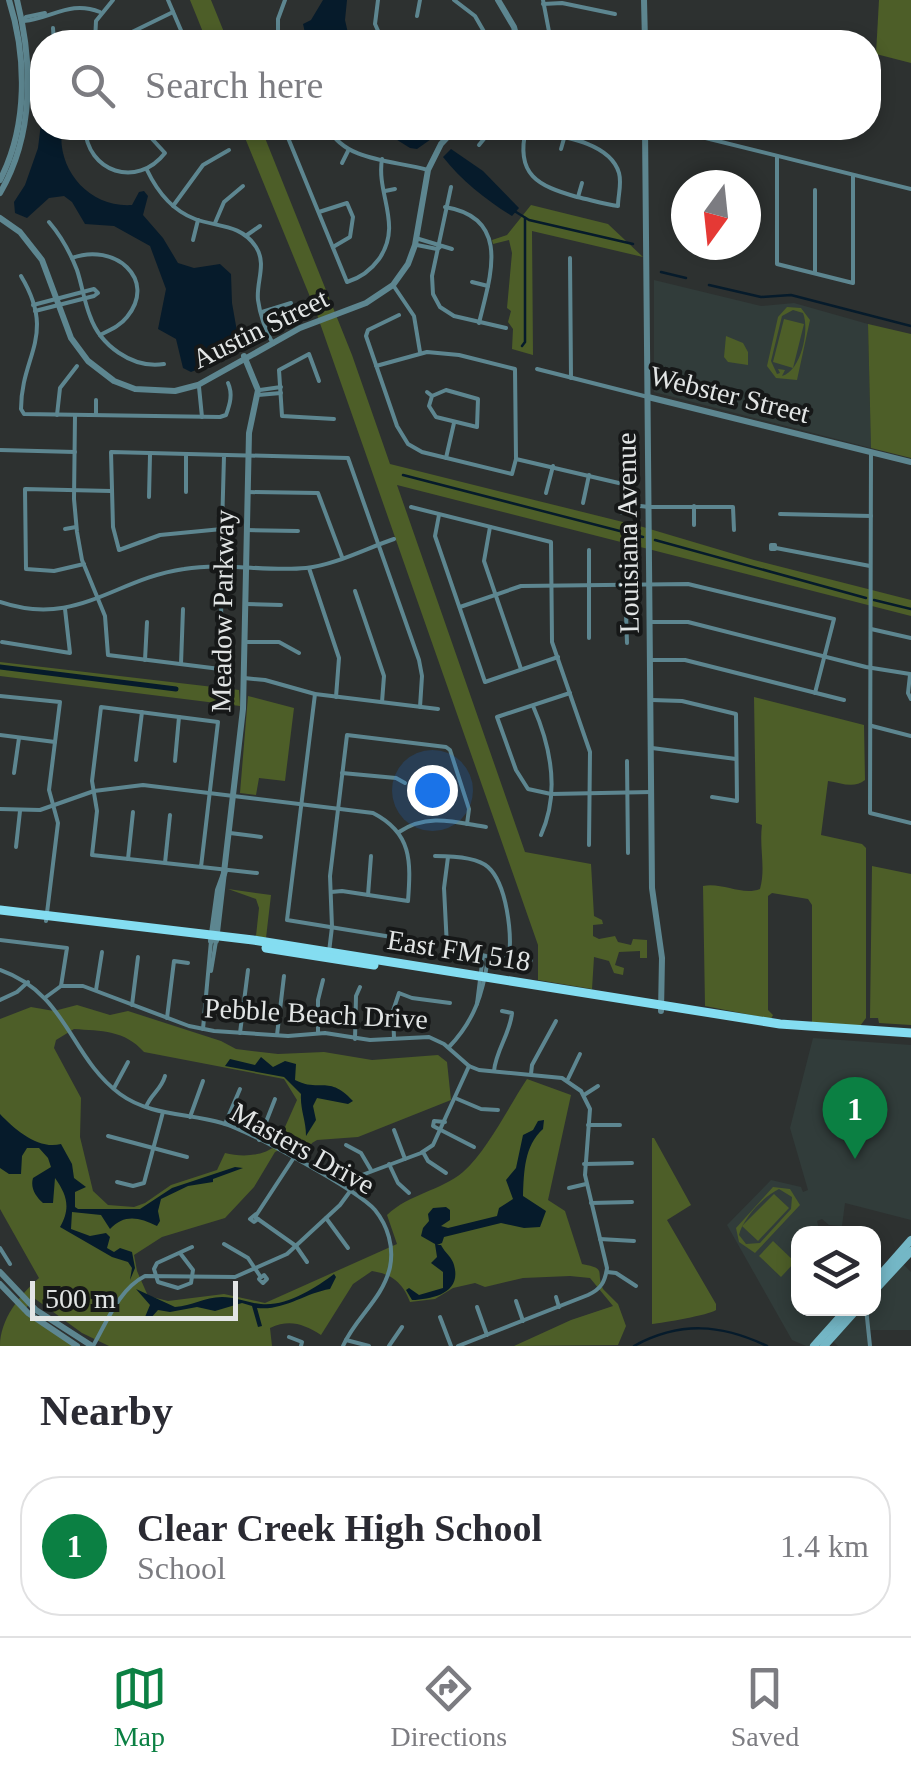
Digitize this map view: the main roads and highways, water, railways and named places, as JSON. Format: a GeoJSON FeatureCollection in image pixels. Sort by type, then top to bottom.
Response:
{"type":"FeatureCollection","features":[{"type":"Feature","properties":{"kind":"main road","name":"East FM 518"},"geometry":{"type":"LineString","coordinates":[[0,914],[329,954],[767,1025],[911,1036]]}},
{"type":"Feature","properties":{"kind":"main road"},"geometry":{"type":"LineString","coordinates":[[881,1278],[910,1246]]}},
{"type":"Feature","properties":{"kind":"main road"},"geometry":{"type":"LineString","coordinates":[[822,1343],[842,1316]]}},
{"type":"Feature","properties":{"kind":"main road"},"geometry":{"type":"LineString","coordinates":[[822,1343],[850,1316]]}},
{"type":"Feature","properties":{"kind":"water"},"geometry":{"type":"Polygon","coordinates":[[[323,0],[347,0],[347,30],[304,30],[303,24],[311,20],[323,0]]]}},
{"type":"Feature","properties":{"kind":"water"},"geometry":{"type":"Polygon","coordinates":[[[39,140],[62,140],[70,171],[89,193],[102,200],[132,205],[139,192],[144,191],[148,196],[143,215],[178,263],[194,268],[220,264],[231,274],[238,337],[201,367],[191,372],[183,368],[176,339],[158,329],[166,289],[150,246],[114,226],[85,224],[64,196],[49,198],[27,218],[15,213],[14,202],[25,185],[39,140]]]}},
{"type":"Feature","properties":{"kind":"water"},"geometry":{"type":"Polygon","coordinates":[[[397,140],[430,140],[417,149],[397,140]]]}},
{"type":"Feature","properties":{"kind":"water"},"geometry":{"type":"Polygon","coordinates":[[[451,149],[483,171],[519,208],[512,216],[450,166],[443,157],[451,149]]]}},
{"type":"Feature","properties":{"kind":"water"},"geometry":{"type":"Polygon","coordinates":[[[261,1057],[273,1067],[285,1061],[296,1064],[295,1080],[337,1088],[353,1101],[348,1104],[317,1098],[313,1106],[316,1120],[306,1136],[301,1094],[284,1077],[225,1066],[230,1059],[255,1065],[261,1057]]]}},
{"type":"Feature","properties":{"kind":"water"},"geometry":{"type":"Polygon","coordinates":[[[0,1114],[36,1141],[61,1144],[72,1164],[74,1178],[86,1187],[75,1192],[78,1209],[140,1209],[172,1188],[235,1167],[243,1168],[161,1199],[157,1226],[132,1218],[110,1229],[101,1215],[72,1212],[71,1229],[90,1236],[106,1233],[110,1237],[107,1248],[132,1252],[135,1268],[130,1280],[132,1268],[128,1262],[60,1227],[66,1202],[55,1178],[53,1203],[43,1203],[36,1195],[33,1178],[51,1167],[39,1148],[27,1148],[22,1156],[21,1174],[9,1174],[0,1168],[0,1114]]]}},
{"type":"Feature","properties":{"kind":"water"},"geometry":{"type":"Polygon","coordinates":[[[544,1120],[543,1129],[529,1151],[523,1196],[546,1211],[540,1227],[501,1223],[444,1237],[437,1245],[453,1262],[454,1282],[437,1296],[412,1300],[406,1290],[409,1288],[419,1295],[443,1288],[443,1272],[431,1263],[437,1257],[435,1244],[421,1236],[429,1221],[428,1214],[433,1208],[446,1207],[450,1220],[441,1226],[448,1228],[497,1216],[499,1208],[513,1199],[506,1180],[516,1168],[523,1135],[544,1120]]]}},
{"type":"Feature","properties":{"kind":"water"},"geometry":{"type":"Polygon","coordinates":[[[334,1274],[330,1289],[276,1307],[257,1308],[262,1326],[258,1327],[252,1306],[242,1303],[215,1311],[197,1307],[158,1310],[150,1319],[145,1317],[150,1305],[136,1289],[175,1307],[222,1297],[270,1304],[300,1295],[334,1274]]]}},
{"type":"Feature","properties":{"kind":"waterway"},"geometry":{"type":"LineString","coordinates":[[516,212],[529,220],[633,244]]}},
{"type":"Feature","properties":{"kind":"waterway"},"geometry":{"type":"LineString","coordinates":[[522,346],[525,218]]}},
{"type":"Feature","properties":{"kind":"waterway"},"geometry":{"type":"LineString","coordinates":[[661,272],[686,278]]}},
{"type":"Feature","properties":{"kind":"waterway"},"geometry":{"type":"LineString","coordinates":[[709,285],[761,297],[791,295],[911,326]]}},
{"type":"Feature","properties":{"kind":"waterway"},"geometry":{"type":"LineString","coordinates":[[403,475],[643,537]]}},
{"type":"Feature","properties":{"kind":"waterway"},"geometry":{"type":"LineString","coordinates":[[655,540],[866,598]]}},
{"type":"Feature","properties":{"kind":"waterway"},"geometry":{"type":"LineString","coordinates":[[874,600],[911,609]]}},
{"type":"Feature","properties":{"kind":"waterway"},"geometry":{"type":"LineString","coordinates":[[0,667],[176,689]]}},
{"type":"Feature","properties":{"kind":"waterway"},"geometry":{"type":"LineString","coordinates":[[634,1346],[668,1332],[700,1328],[733,1333],[767,1346]]}},
{"type":"Feature","properties":{"kind":"place","name":"Clear Creek High School"},"geometry":{"type":"Point","coordinates":[855,1159]}}]}
